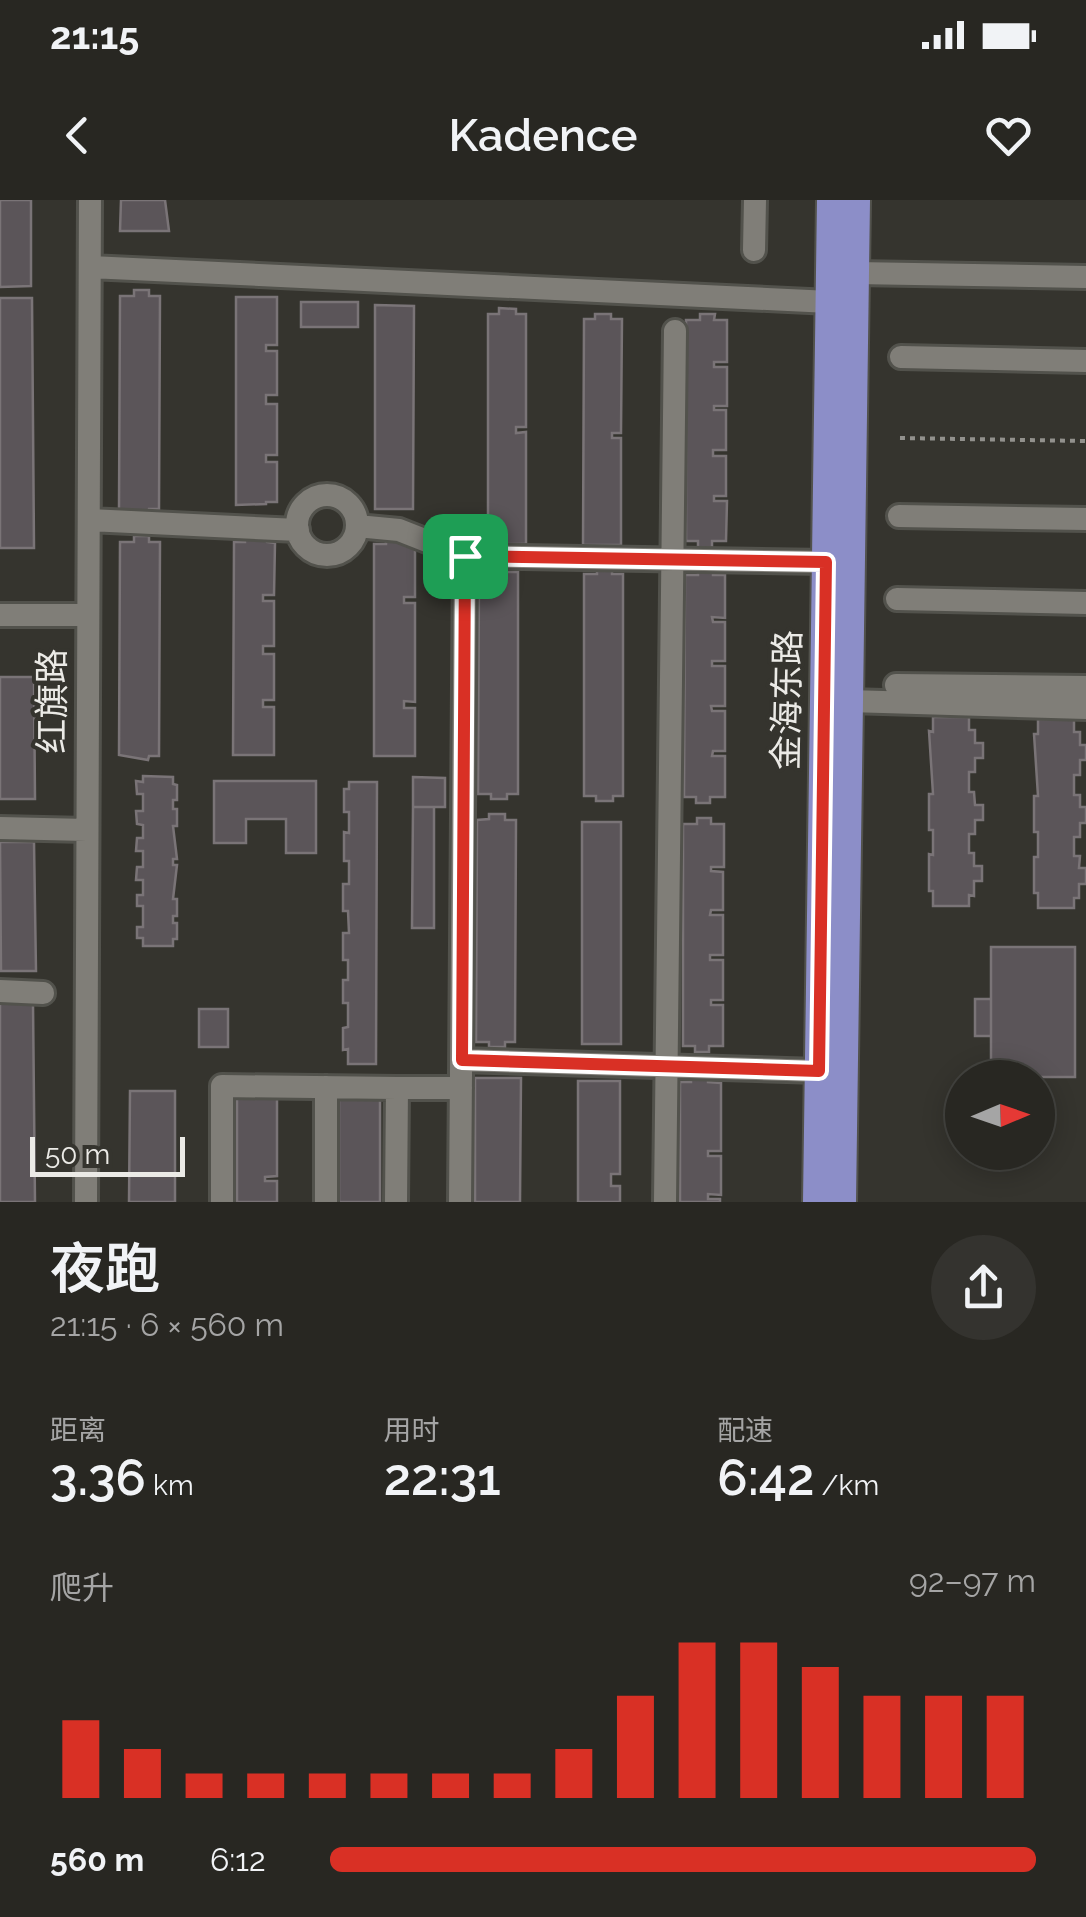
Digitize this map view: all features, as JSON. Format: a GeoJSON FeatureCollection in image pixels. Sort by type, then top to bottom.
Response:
{"type":"FeatureCollection","features":[{"type":"Feature","properties":{"kind":"main road","name":"金海东路"},"geometry":{"type":"LineString","coordinates":[[817,1202],[831,200]]}},
{"type":"Feature","properties":{"kind":"main road","name":"金海东路"},"geometry":{"type":"LineString","coordinates":[[842,1202],[856,200]]}},
{"type":"Feature","properties":{"kind":"street","name":"红旗路"},"geometry":{"type":"LineString","coordinates":[[86,1202],[90,200]]}},
{"type":"Feature","properties":{"kind":"street"},"geometry":{"type":"LineString","coordinates":[[754,250],[755,200]]}},
{"type":"Feature","properties":{"kind":"street"},"geometry":{"type":"LineString","coordinates":[[90,267],[830,302]]}},
{"type":"Feature","properties":{"kind":"street"},"geometry":{"type":"LineString","coordinates":[[855,273],[1086,278]]}},
{"type":"Feature","properties":{"kind":"street"},"geometry":{"type":"LineString","coordinates":[[665,1202],[675,331]]}},
{"type":"Feature","properties":{"kind":"street"},"geometry":{"type":"LineString","coordinates":[[901,357],[1086,361]]}},
{"type":"Feature","properties":{"kind":"street"},"geometry":{"type":"LineString","coordinates":[[322,495],[341,498],[349,504],[356,526],[349,545],[331,554],[311,550],[298,530],[304,505],[322,495]]}},
{"type":"Feature","properties":{"kind":"street"},"geometry":{"type":"LineString","coordinates":[[898,516],[1086,519]]}},
{"type":"Feature","properties":{"kind":"street"},"geometry":{"type":"LineString","coordinates":[[88,520],[298,530]]}},
{"type":"Feature","properties":{"kind":"street"},"geometry":{"type":"LineString","coordinates":[[356,526],[398,530],[465,556],[826,562]]}},
{"type":"Feature","properties":{"kind":"street"},"geometry":{"type":"LineString","coordinates":[[460,1202],[465,556]]}},
{"type":"Feature","properties":{"kind":"street"},"geometry":{"type":"LineString","coordinates":[[897,599],[1086,603]]}},
{"type":"Feature","properties":{"kind":"street"},"geometry":{"type":"LineString","coordinates":[[0,615],[88,614]]}},
{"type":"Feature","properties":{"kind":"street"},"geometry":{"type":"LineString","coordinates":[[896,685],[1086,687]]}},
{"type":"Feature","properties":{"kind":"street"},"geometry":{"type":"LineString","coordinates":[[849,702],[1086,708]]}},
{"type":"Feature","properties":{"kind":"street"},"geometry":{"type":"LineString","coordinates":[[0,828],[87,830]]}},
{"type":"Feature","properties":{"kind":"street"},"geometry":{"type":"LineString","coordinates":[[0,992],[43,993]]}},
{"type":"Feature","properties":{"kind":"street"},"geometry":{"type":"LineString","coordinates":[[462,1060],[819,1071]]}},
{"type":"Feature","properties":{"kind":"street"},"geometry":{"type":"LineString","coordinates":[[222,1202],[222,1086],[461,1088]]}},
{"type":"Feature","properties":{"kind":"street"},"geometry":{"type":"LineString","coordinates":[[326,1087],[326,1202]]}},
{"type":"Feature","properties":{"kind":"street"},"geometry":{"type":"LineString","coordinates":[[396,1202],[397,1088]]}},
{"type":"Feature","properties":{"kind":"path"},"geometry":{"type":"LineString","coordinates":[[900,438],[1086,441]]}},
{"type":"Feature","properties":{"kind":"building"},"geometry":{"type":"Polygon","coordinates":[[[0,200],[31,200],[31,286],[0,287],[0,200]]]}},
{"type":"Feature","properties":{"kind":"building"},"geometry":{"type":"Polygon","coordinates":[[[121,200],[165,200],[169,231],[120,231],[121,200]]]}},
{"type":"Feature","properties":{"kind":"building"},"geometry":{"type":"Polygon","coordinates":[[[134,290],[149,290],[149,296],[160,296],[159,509],[149,509],[148,514],[119,509],[120,296],[134,296],[134,290]]]}},
{"type":"Feature","properties":{"kind":"building"},"geometry":{"type":"Polygon","coordinates":[[[236,297],[277,297],[277,345],[266,345],[266,351],[277,351],[277,395],[266,395],[266,404],[277,404],[277,455],[266,455],[266,462],[277,462],[277,502],[266,504],[236,505],[236,297]]]}},
{"type":"Feature","properties":{"kind":"building"},"geometry":{"type":"Polygon","coordinates":[[[0,298],[32,298],[34,548],[0,548],[0,298]]]}},
{"type":"Feature","properties":{"kind":"building"},"geometry":{"type":"Polygon","coordinates":[[[301,302],[358,302],[358,327],[301,327],[301,302]]]}},
{"type":"Feature","properties":{"kind":"building"},"geometry":{"type":"Polygon","coordinates":[[[375,305],[414,306],[413,509],[375,509],[375,305]]]}},
{"type":"Feature","properties":{"kind":"building"},"geometry":{"type":"Polygon","coordinates":[[[499,308],[526,314],[526,427],[516,427],[516,433],[526,432],[526,544],[488,544],[488,314],[499,314],[499,308]]]}},
{"type":"Feature","properties":{"kind":"building"},"geometry":{"type":"Polygon","coordinates":[[[595,314],[622,319],[621,433],[612,433],[612,438],[621,438],[621,545],[583,545],[584,319],[595,319],[595,314]]]}},
{"type":"Feature","properties":{"kind":"building"},"geometry":{"type":"Polygon","coordinates":[[[700,314],[715,314],[714,320],[727,320],[727,362],[714,362],[714,367],[727,367],[727,406],[714,406],[714,410],[726,410],[726,450],[713,450],[713,456],[726,456],[726,496],[714,496],[714,501],[727,501],[726,541],[712,541],[712,548],[698,548],[698,541],[686,541],[686,320],[700,320],[700,314]]]}},
{"type":"Feature","properties":{"kind":"building"},"geometry":{"type":"Polygon","coordinates":[[[134,536],[149,536],[149,542],[160,542],[159,756],[149,756],[148,760],[119,755],[120,542],[134,542],[134,536]]]}},
{"type":"Feature","properties":{"kind":"building"},"geometry":{"type":"Polygon","coordinates":[[[245,536],[267,536],[267,542],[275,543],[274,595],[263,595],[263,601],[274,601],[274,646],[263,646],[263,654],[274,654],[274,700],[263,700],[263,707],[274,707],[274,755],[233,755],[234,542],[245,542],[245,536]]]}},
{"type":"Feature","properties":{"kind":"building"},"geometry":{"type":"Polygon","coordinates":[[[386,537],[415,544],[415,597],[404,597],[404,603],[415,603],[415,702],[404,701],[404,708],[415,708],[415,756],[374,756],[374,544],[386,544],[386,537]]]}},
{"type":"Feature","properties":{"kind":"building"},"geometry":{"type":"Polygon","coordinates":[[[491,566],[507,566],[507,572],[518,572],[518,794],[507,794],[507,799],[478,794],[479,572],[491,572],[491,566]]]}},
{"type":"Feature","properties":{"kind":"building"},"geometry":{"type":"Polygon","coordinates":[[[597,568],[612,568],[612,574],[623,574],[623,796],[613,796],[613,801],[584,796],[584,574],[597,574],[597,568]]]}},
{"type":"Feature","properties":{"kind":"building"},"geometry":{"type":"Polygon","coordinates":[[[698,569],[713,569],[713,575],[725,575],[725,618],[712,617],[713,622],[725,622],[725,661],[712,661],[712,666],[725,666],[725,706],[711,706],[712,711],[725,711],[725,751],[713,751],[712,756],[725,756],[725,797],[710,797],[710,803],[696,803],[696,797],[684,797],[685,575],[698,575],[698,569]]]}},
{"type":"Feature","properties":{"kind":"building"},"geometry":{"type":"Polygon","coordinates":[[[0,677],[34,677],[35,799],[0,799],[0,677]]]}},
{"type":"Feature","properties":{"kind":"building"},"geometry":{"type":"Polygon","coordinates":[[[933,717],[969,717],[975,743],[983,743],[983,758],[975,758],[975,772],[969,772],[969,792],[974,792],[975,805],[983,805],[983,820],[975,820],[975,834],[969,834],[969,853],[974,853],[974,866],[982,866],[982,881],[974,881],[969,906],[933,906],[933,891],[929,891],[933,830],[929,830],[929,794],[933,794],[929,731],[933,732],[933,717]]]}},
{"type":"Feature","properties":{"kind":"building"},"geometry":{"type":"Polygon","coordinates":[[[1038,719],[1074,719],[1080,745],[1086,745],[1080,775],[1074,775],[1074,795],[1080,795],[1080,807],[1086,807],[1086,823],[1080,823],[1080,837],[1074,837],[1074,856],[1080,856],[1079,868],[1086,868],[1086,884],[1079,884],[1074,908],[1038,908],[1038,893],[1034,893],[1038,832],[1034,832],[1034,796],[1038,796],[1034,734],[1038,734],[1038,719]]]}},
{"type":"Feature","properties":{"kind":"building"},"geometry":{"type":"Polygon","coordinates":[[[143,776],[173,777],[173,784],[177,785],[177,800],[173,800],[173,809],[177,809],[177,826],[173,826],[177,859],[173,859],[173,865],[177,865],[173,899],[177,899],[177,916],[173,916],[173,923],[177,923],[177,939],[173,939],[173,946],[143,946],[143,938],[137,938],[137,927],[143,927],[143,906],[137,906],[137,895],[143,895],[143,880],[136,880],[137,867],[143,867],[143,851],[136,851],[137,838],[143,838],[143,825],[137,824],[136,811],[143,811],[143,794],[137,794],[136,781],[143,782],[143,776]]]}},
{"type":"Feature","properties":{"kind":"building"},"geometry":{"type":"Polygon","coordinates":[[[413,777],[445,778],[445,807],[413,807],[413,777]]]}},
{"type":"Feature","properties":{"kind":"building"},"geometry":{"type":"Polygon","coordinates":[[[214,781],[316,781],[316,853],[286,853],[286,819],[246,819],[246,843],[214,843],[214,781]]]}},
{"type":"Feature","properties":{"kind":"building"},"geometry":{"type":"Polygon","coordinates":[[[349,782],[377,782],[376,1064],[348,1064],[348,1049],[343,1050],[348,1003],[343,1003],[343,980],[348,980],[348,960],[343,960],[343,933],[349,933],[348,911],[343,911],[343,884],[349,884],[344,832],[349,833],[349,812],[344,812],[344,789],[349,789],[349,782]]]}},
{"type":"Feature","properties":{"kind":"building"},"geometry":{"type":"Polygon","coordinates":[[[413,807],[434,807],[434,928],[412,928],[413,807]]]}},
{"type":"Feature","properties":{"kind":"building"},"geometry":{"type":"Polygon","coordinates":[[[489,814],[505,814],[505,820],[516,820],[515,1042],[505,1042],[505,1047],[476,1042],[477,820],[489,819],[489,814]]]}},
{"type":"Feature","properties":{"kind":"building"},"geometry":{"type":"Polygon","coordinates":[[[697,818],[711,818],[711,824],[724,824],[724,867],[711,867],[711,871],[723,872],[723,910],[711,910],[710,915],[723,915],[723,955],[710,955],[710,960],[723,960],[723,1000],[711,1000],[711,1005],[723,1005],[723,1046],[709,1046],[709,1052],[695,1052],[695,1046],[683,1046],[683,824],[697,824],[697,818]]]}},
{"type":"Feature","properties":{"kind":"building"},"geometry":{"type":"Polygon","coordinates":[[[582,822],[621,822],[621,1044],[582,1044],[582,822]]]}},
{"type":"Feature","properties":{"kind":"building"},"geometry":{"type":"Polygon","coordinates":[[[0,842],[34,842],[36,971],[1,971],[0,842]]]}},
{"type":"Feature","properties":{"kind":"building"},"geometry":{"type":"Polygon","coordinates":[[[991,947],[1075,947],[1075,1077],[1055,1077],[1055,1060],[991,1060],[991,947]]]}},
{"type":"Feature","properties":{"kind":"building"},"geometry":{"type":"Polygon","coordinates":[[[0,998],[19,998],[19,1004],[33,1004],[35,1202],[0,1202],[0,998]]]}},
{"type":"Feature","properties":{"kind":"building"},"geometry":{"type":"Polygon","coordinates":[[[975,999],[991,999],[991,1036],[975,1036],[975,999]]]}},
{"type":"Feature","properties":{"kind":"building"},"geometry":{"type":"Polygon","coordinates":[[[199,1009],[228,1009],[228,1047],[199,1047],[199,1009]]]}},
{"type":"Feature","properties":{"kind":"building"},"geometry":{"type":"Polygon","coordinates":[[[475,1078],[521,1078],[520,1202],[475,1202],[475,1078]]]}},
{"type":"Feature","properties":{"kind":"building"},"geometry":{"type":"Polygon","coordinates":[[[691,1078],[721,1083],[721,1151],[708,1151],[708,1156],[721,1156],[721,1195],[708,1194],[708,1199],[720,1202],[680,1202],[680,1082],[691,1082],[691,1078]]]}},
{"type":"Feature","properties":{"kind":"building"},"geometry":{"type":"Polygon","coordinates":[[[578,1081],[620,1081],[620,1174],[611,1174],[611,1186],[620,1186],[620,1202],[578,1202],[578,1081]]]}},
{"type":"Feature","properties":{"kind":"building"},"geometry":{"type":"Polygon","coordinates":[[[130,1091],[175,1091],[175,1202],[129,1202],[130,1091]]]}},
{"type":"Feature","properties":{"kind":"building"},"geometry":{"type":"Polygon","coordinates":[[[237,1091],[277,1091],[277,1176],[265,1177],[265,1181],[277,1181],[277,1202],[237,1202],[237,1091]]]}},
{"type":"Feature","properties":{"kind":"building"},"geometry":{"type":"Polygon","coordinates":[[[339,1093],[380,1094],[380,1202],[339,1202],[339,1093]]]}},
{"type":"Feature","properties":{"kind":"route"},"geometry":{"type":"LineString","coordinates":[[465,556],[826,562],[819,1071],[462,1060],[465,556]]}}]}
